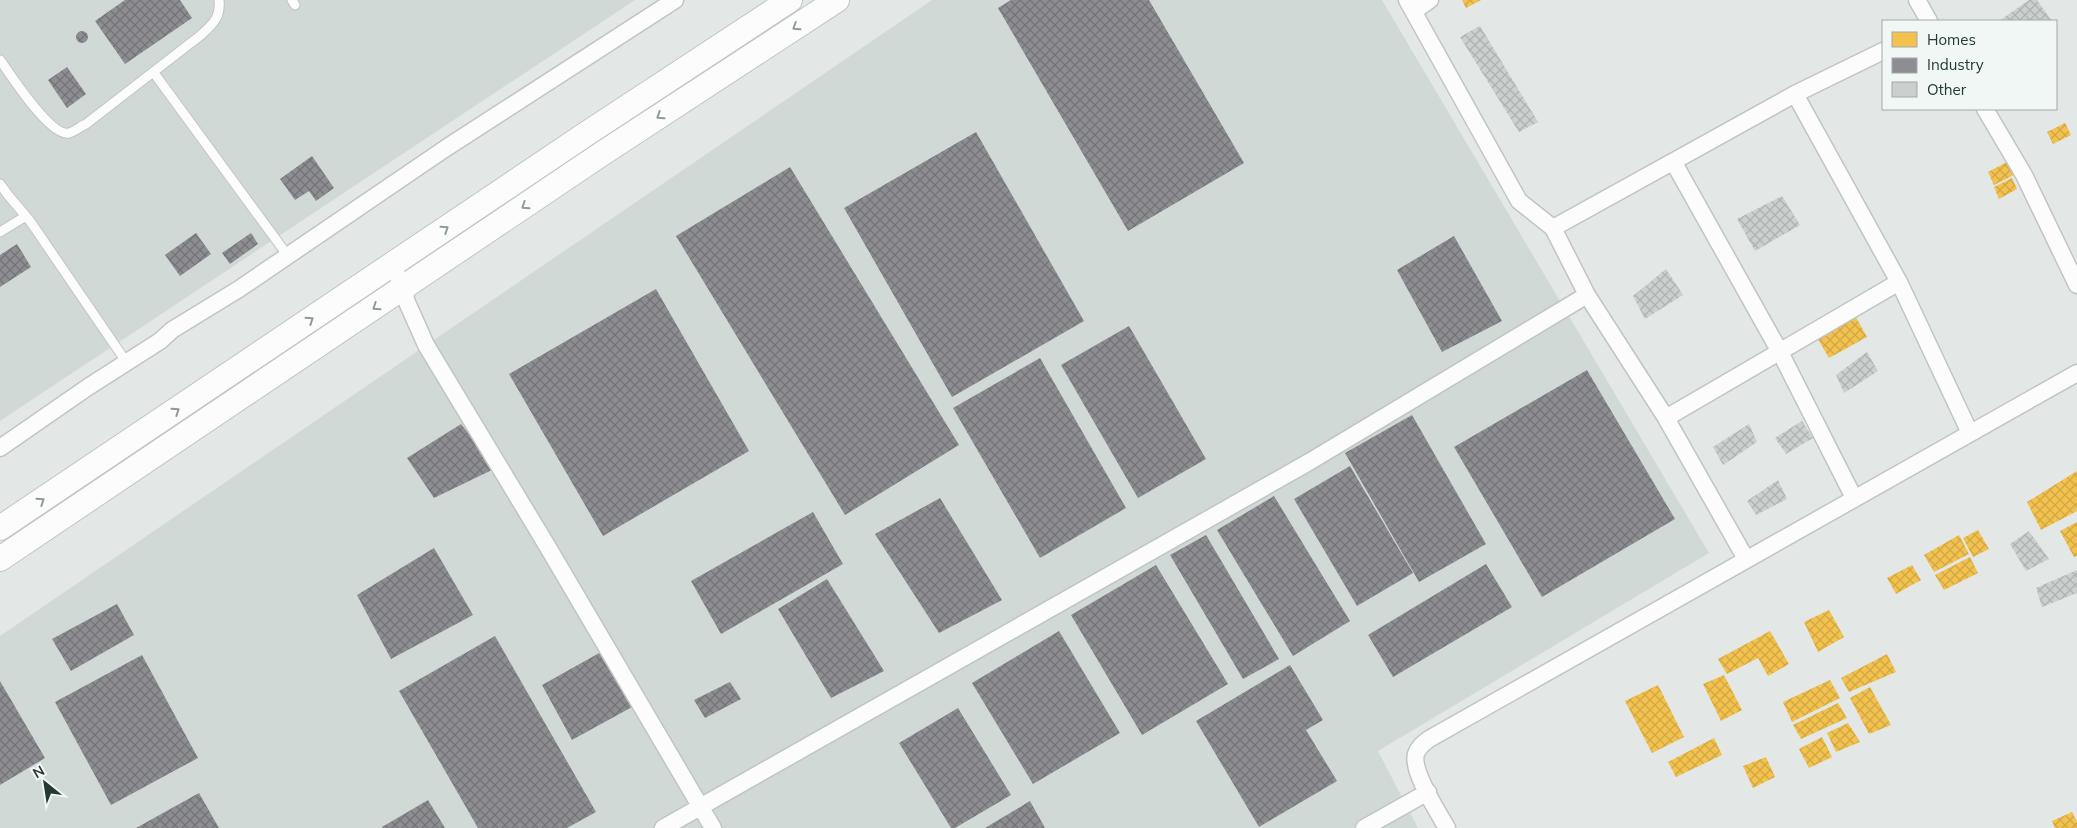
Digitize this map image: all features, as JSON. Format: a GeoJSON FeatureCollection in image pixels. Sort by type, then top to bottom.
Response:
{"type":"FeatureCollection","features":[{"type":"Feature","properties":{"kind":"main road"},"geometry":{"type":"LineString","coordinates":[[0,528],[586,134],[790,0]]}},
{"type":"Feature","properties":{"kind":"main road"},"geometry":{"type":"LineString","coordinates":[[0,559],[600,155],[837,0]]}},
{"type":"Feature","properties":{"kind":"street"},"geometry":{"type":"LineString","coordinates":[[0,448],[160,341],[172,330],[239,289],[470,132],[675,0]]}},
{"type":"Feature","properties":{"kind":"street"},"geometry":{"type":"LineString","coordinates":[[1430,0],[1411,6],[1519,201],[1553,228],[1587,295],[1666,418],[1746,559]]}},
{"type":"Feature","properties":{"kind":"street"},"geometry":{"type":"LineString","coordinates":[[1917,0],[1928,20]]}},
{"type":"Feature","properties":{"kind":"street"},"geometry":{"type":"LineString","coordinates":[[1553,228],[1795,94],[1882,51]]}},
{"type":"Feature","properties":{"kind":"street"},"geometry":{"type":"LineString","coordinates":[[1795,94],[1899,282],[1970,433]]}},
{"type":"Feature","properties":{"kind":"street"},"geometry":{"type":"LineString","coordinates":[[1986,110],[2024,175],[2077,285]]}},
{"type":"Feature","properties":{"kind":"street"},"geometry":{"type":"LineString","coordinates":[[1674,162],[1780,352],[1854,498]]}},
{"type":"Feature","properties":{"kind":"street"},"geometry":{"type":"LineString","coordinates":[[390,266],[405,287],[406,300],[426,345],[546,544],[713,828]]}},
{"type":"Feature","properties":{"kind":"street"},"geometry":{"type":"LineString","coordinates":[[1666,418],[1899,282]]}},
{"type":"Feature","properties":{"kind":"street"},"geometry":{"type":"LineString","coordinates":[[662,828],[1309,462],[1587,295]]}},
{"type":"Feature","properties":{"kind":"street"},"geometry":{"type":"LineString","coordinates":[[1447,828],[1419,775],[1415,761],[1416,753],[1429,739],[2077,373]]}},
{"type":"Feature","properties":{"kind":"street"},"geometry":{"type":"LineString","coordinates":[[1364,828],[1428,792]]}},
{"type":"Feature","properties":{"kind":"lane"},"geometry":{"type":"LineString","coordinates":[[0,60],[45,121],[59,132],[68,134],[86,124],[154,73],[214,22],[219,14],[219,0]]}},
{"type":"Feature","properties":{"kind":"lane"},"geometry":{"type":"LineString","coordinates":[[154,73],[288,256]]}},
{"type":"Feature","properties":{"kind":"lane"},"geometry":{"type":"LineString","coordinates":[[0,184],[26,216],[126,363]]}},
{"type":"Feature","properties":{"kind":"lane"},"geometry":{"type":"LineString","coordinates":[[0,232],[26,216]]}},
{"type":"Feature","properties":{"kind":"shaded area"},"geometry":{"type":"Polygon","coordinates":[[[0,0],[635,0],[0,421],[0,0]]]}},
{"type":"Feature","properties":{"kind":"shaded area"},"geometry":{"type":"Polygon","coordinates":[[[932,0],[1382,0],[1709,553],[1378,751],[1418,828],[0,828],[0,636],[932,0]]]}},
{"type":"Feature","properties":{"kind":"building: Homes"},"geometry":{"type":"Polygon","coordinates":[[[1462,0],[1481,0],[1466,8],[1462,0]]]}},
{"type":"Feature","properties":{"kind":"building: Homes"},"geometry":{"type":"Polygon","coordinates":[[[2065,123],[2071,135],[2053,144],[2047,132],[2065,123]]]}},
{"type":"Feature","properties":{"kind":"building: Homes"},"geometry":{"type":"Polygon","coordinates":[[[2007,162],[2014,175],[1994,185],[1988,172],[2007,162]]]}},
{"type":"Feature","properties":{"kind":"building: Homes"},"geometry":{"type":"Polygon","coordinates":[[[2012,178],[2017,189],[1999,199],[1994,187],[2012,178]]]}},
{"type":"Feature","properties":{"kind":"building: Homes"},"geometry":{"type":"Polygon","coordinates":[[[1853,312],[1867,337],[1829,358],[1815,334],[1853,312]]]}},
{"type":"Feature","properties":{"kind":"building: Homes"},"geometry":{"type":"Polygon","coordinates":[[[2077,471],[2077,511],[2041,530],[2027,502],[2077,471]]]}},
{"type":"Feature","properties":{"kind":"building: Homes"},"geometry":{"type":"Polygon","coordinates":[[[2077,522],[2077,556],[2074,557],[2060,531],[2077,522]]]}},
{"type":"Feature","properties":{"kind":"building: Homes"},"geometry":{"type":"Polygon","coordinates":[[[1978,530],[1989,549],[1973,557],[1963,538],[1978,530]]]}},
{"type":"Feature","properties":{"kind":"building: Homes"},"geometry":{"type":"Polygon","coordinates":[[[1959,535],[1969,554],[1934,572],[1924,555],[1959,535]]]}},
{"type":"Feature","properties":{"kind":"building: Homes"},"geometry":{"type":"Polygon","coordinates":[[[1970,557],[1978,573],[1944,590],[1935,575],[1970,557]]]}},
{"type":"Feature","properties":{"kind":"building: Homes"},"geometry":{"type":"Polygon","coordinates":[[[1912,565],[1921,580],[1896,594],[1887,578],[1912,565]]]}},
{"type":"Feature","properties":{"kind":"building: Homes"},"geometry":{"type":"Polygon","coordinates":[[[1829,610],[1844,637],[1818,652],[1804,622],[1829,610]]]}},
{"type":"Feature","properties":{"kind":"building: Homes"},"geometry":{"type":"Polygon","coordinates":[[[1770,631],[1789,664],[1768,676],[1758,658],[1727,674],[1718,659],[1770,631]]]}},
{"type":"Feature","properties":{"kind":"building: Homes"},"geometry":{"type":"Polygon","coordinates":[[[1887,654],[1896,672],[1849,692],[1841,678],[1887,654]]]}},
{"type":"Feature","properties":{"kind":"building: Homes"},"geometry":{"type":"Polygon","coordinates":[[[1724,675],[1742,710],[1721,721],[1703,684],[1724,675]]]}},
{"type":"Feature","properties":{"kind":"building: Homes"},"geometry":{"type":"Polygon","coordinates":[[[1830,680],[1840,698],[1792,722],[1783,702],[1830,680]]]}},
{"type":"Feature","properties":{"kind":"building: Homes"},"geometry":{"type":"Polygon","coordinates":[[[1658,685],[1684,737],[1652,753],[1625,701],[1658,685]]]}},
{"type":"Feature","properties":{"kind":"building: Homes"},"geometry":{"type":"Polygon","coordinates":[[[1870,687],[1891,725],[1869,734],[1850,698],[1870,687]]]}},
{"type":"Feature","properties":{"kind":"building: Homes"},"geometry":{"type":"Polygon","coordinates":[[[1838,703],[1847,718],[1801,739],[1793,725],[1838,703]]]}},
{"type":"Feature","properties":{"kind":"building: Homes"},"geometry":{"type":"Polygon","coordinates":[[[1848,723],[1860,742],[1836,752],[1827,733],[1848,723]]]}},
{"type":"Feature","properties":{"kind":"building: Homes"},"geometry":{"type":"Polygon","coordinates":[[[1822,737],[1832,757],[1809,768],[1799,749],[1822,737]]]}},
{"type":"Feature","properties":{"kind":"building: Homes"},"geometry":{"type":"Polygon","coordinates":[[[1714,738],[1722,755],[1676,777],[1668,762],[1714,738]]]}},
{"type":"Feature","properties":{"kind":"building: Homes"},"geometry":{"type":"Polygon","coordinates":[[[1766,757],[1775,777],[1753,788],[1743,766],[1766,757]]]}},
{"type":"Feature","properties":{"kind":"building: Homes"},"geometry":{"type":"Polygon","coordinates":[[[2072,812],[2077,821],[2077,828],[2055,828],[2052,821],[2072,812]]]}},
{"type":"Feature","properties":{"kind":"building: Industry"},"geometry":{"type":"Polygon","coordinates":[[[125,0],[180,0],[192,18],[125,64],[95,21],[125,0]]]}},
{"type":"Feature","properties":{"kind":"building: Industry"},"geometry":{"type":"Polygon","coordinates":[[[1011,0],[1149,0],[1244,163],[1128,231],[998,8],[1011,0]]]}},
{"type":"Feature","properties":{"kind":"building: Industry"},"geometry":{"type":"Polygon","coordinates":[[[82,31],[88,37],[82,43],[76,37],[82,31]]]}},
{"type":"Feature","properties":{"kind":"building: Industry"},"geometry":{"type":"Polygon","coordinates":[[[67,67],[86,94],[67,108],[48,80],[67,67]]]}},
{"type":"Feature","properties":{"kind":"building: Industry"},"geometry":{"type":"Polygon","coordinates":[[[976,132],[1084,321],[952,397],[844,208],[976,132]]]}},
{"type":"Feature","properties":{"kind":"building: Industry"},"geometry":{"type":"Polygon","coordinates":[[[312,156],[334,188],[316,201],[309,191],[295,200],[280,179],[312,156]]]}},
{"type":"Feature","properties":{"kind":"building: Industry"},"geometry":{"type":"Polygon","coordinates":[[[790,167],[959,445],[845,515],[676,236],[790,167]]]}},
{"type":"Feature","properties":{"kind":"building: Industry"},"geometry":{"type":"Polygon","coordinates":[[[196,233],[211,254],[180,276],[165,255],[196,233]]]}},
{"type":"Feature","properties":{"kind":"building: Industry"},"geometry":{"type":"Polygon","coordinates":[[[251,233],[258,244],[230,264],[222,253],[251,233]]]}},
{"type":"Feature","properties":{"kind":"building: Industry"},"geometry":{"type":"Polygon","coordinates":[[[1454,236],[1502,321],[1442,352],[1397,270],[1454,236]]]}},
{"type":"Feature","properties":{"kind":"building: Industry"},"geometry":{"type":"Polygon","coordinates":[[[17,244],[31,267],[0,287],[0,255],[17,244]]]}},
{"type":"Feature","properties":{"kind":"building: Industry"},"geometry":{"type":"Polygon","coordinates":[[[656,289],[749,451],[603,536],[509,374],[656,289]]]}},
{"type":"Feature","properties":{"kind":"building: Industry"},"geometry":{"type":"Polygon","coordinates":[[[1129,326],[1206,459],[1138,498],[1061,365],[1129,326]]]}},
{"type":"Feature","properties":{"kind":"building: Industry"},"geometry":{"type":"Polygon","coordinates":[[[1040,358],[1126,508],[1040,558],[953,408],[1040,358]]]}},
{"type":"Feature","properties":{"kind":"building: Industry"},"geometry":{"type":"Polygon","coordinates":[[[1587,370],[1675,519],[1542,597],[1454,447],[1587,370]]]}},
{"type":"Feature","properties":{"kind":"building: Industry"},"geometry":{"type":"Polygon","coordinates":[[[1412,415],[1486,544],[1419,582],[1345,453],[1412,415]]]}},
{"type":"Feature","properties":{"kind":"building: Industry"},"geometry":{"type":"Polygon","coordinates":[[[461,424],[496,468],[434,498],[407,458],[461,424]]]}},
{"type":"Feature","properties":{"kind":"building: Industry"},"geometry":{"type":"Polygon","coordinates":[[[1350,466],[1413,573],[1357,606],[1294,499],[1350,466]]]}},
{"type":"Feature","properties":{"kind":"building: Industry"},"geometry":{"type":"Polygon","coordinates":[[[1274,496],[1350,621],[1293,656],[1217,530],[1274,496]]]}},
{"type":"Feature","properties":{"kind":"building: Industry"},"geometry":{"type":"Polygon","coordinates":[[[940,498],[1002,600],[939,633],[875,534],[940,498]]]}},
{"type":"Feature","properties":{"kind":"building: Industry"},"geometry":{"type":"Polygon","coordinates":[[[813,512],[843,564],[721,634],[691,581],[813,512]]]}},
{"type":"Feature","properties":{"kind":"building: Industry"},"geometry":{"type":"Polygon","coordinates":[[[1206,535],[1279,659],[1243,679],[1170,555],[1206,535]]]}},
{"type":"Feature","properties":{"kind":"building: Industry"},"geometry":{"type":"Polygon","coordinates":[[[434,548],[473,615],[391,659],[357,595],[434,548]]]}},
{"type":"Feature","properties":{"kind":"building: Industry"},"geometry":{"type":"Polygon","coordinates":[[[1486,564],[1512,607],[1393,677],[1368,635],[1486,564]]]}},
{"type":"Feature","properties":{"kind":"building: Industry"},"geometry":{"type":"Polygon","coordinates":[[[1156,565],[1228,684],[1142,735],[1071,615],[1156,565]]]}},
{"type":"Feature","properties":{"kind":"building: Industry"},"geometry":{"type":"Polygon","coordinates":[[[827,579],[884,671],[831,698],[778,609],[827,579]]]}},
{"type":"Feature","properties":{"kind":"building: Industry"},"geometry":{"type":"Polygon","coordinates":[[[117,604],[134,635],[71,671],[52,639],[117,604]]]}},
{"type":"Feature","properties":{"kind":"building: Industry"},"geometry":{"type":"Polygon","coordinates":[[[1059,631],[1120,733],[1033,784],[972,683],[1059,631]]]}},
{"type":"Feature","properties":{"kind":"building: Industry"},"geometry":{"type":"Polygon","coordinates":[[[495,636],[596,812],[567,828],[478,828],[399,691],[495,636]]]}},
{"type":"Feature","properties":{"kind":"building: Industry"},"geometry":{"type":"Polygon","coordinates":[[[601,652],[632,707],[572,740],[542,685],[601,652]]]}},
{"type":"Feature","properties":{"kind":"building: Industry"},"geometry":{"type":"Polygon","coordinates":[[[142,655],[198,758],[111,805],[55,702],[142,655]]]}},
{"type":"Feature","properties":{"kind":"building: Industry"},"geometry":{"type":"Polygon","coordinates":[[[1290,665],[1323,720],[1306,730],[1337,781],[1259,827],[1196,721],[1290,665]]]}},
{"type":"Feature","properties":{"kind":"building: Industry"},"geometry":{"type":"Polygon","coordinates":[[[0,681],[45,758],[0,785],[0,681]]]}},
{"type":"Feature","properties":{"kind":"building: Industry"},"geometry":{"type":"Polygon","coordinates":[[[730,682],[741,699],[705,718],[694,700],[730,682]]]}},
{"type":"Feature","properties":{"kind":"building: Industry"},"geometry":{"type":"Polygon","coordinates":[[[958,708],[1011,795],[955,828],[951,828],[899,743],[958,708]]]}},
{"type":"Feature","properties":{"kind":"building: Industry"},"geometry":{"type":"Polygon","coordinates":[[[199,793],[219,828],[136,828],[199,793]]]}},
{"type":"Feature","properties":{"kind":"building: Industry"},"geometry":{"type":"Polygon","coordinates":[[[428,800],[445,828],[382,827],[428,800]]]}},
{"type":"Feature","properties":{"kind":"building: Industry"},"geometry":{"type":"Polygon","coordinates":[[[1030,801],[1045,828],[985,828],[1030,801]]]}},
{"type":"Feature","properties":{"kind":"building: Other"},"geometry":{"type":"Polygon","coordinates":[[[2029,0],[2037,0],[2051,20],[2000,20],[2029,0]]]}},
{"type":"Feature","properties":{"kind":"building: Other"},"geometry":{"type":"Polygon","coordinates":[[[1480,26],[1538,122],[1519,132],[1460,37],[1480,26]]]}},
{"type":"Feature","properties":{"kind":"building: Other"},"geometry":{"type":"Polygon","coordinates":[[[1782,196],[1800,225],[1755,251],[1737,219],[1782,196]]]}},
{"type":"Feature","properties":{"kind":"building: Other"},"geometry":{"type":"Polygon","coordinates":[[[1666,269],[1683,295],[1645,319],[1633,296],[1666,269]]]}},
{"type":"Feature","properties":{"kind":"building: Other"},"geometry":{"type":"Polygon","coordinates":[[[1867,352],[1878,371],[1844,393],[1836,375],[1867,352]]]}},
{"type":"Feature","properties":{"kind":"building: Other"},"geometry":{"type":"Polygon","coordinates":[[[1802,421],[1813,438],[1786,454],[1775,438],[1802,421]]]}},
{"type":"Feature","properties":{"kind":"building: Other"},"geometry":{"type":"Polygon","coordinates":[[[1749,424],[1757,442],[1723,465],[1713,447],[1749,424]]]}},
{"type":"Feature","properties":{"kind":"building: Other"},"geometry":{"type":"Polygon","coordinates":[[[1778,480],[1787,499],[1756,515],[1747,501],[1778,480]]]}},
{"type":"Feature","properties":{"kind":"building: Other"},"geometry":{"type":"Polygon","coordinates":[[[2029,531],[2049,559],[2026,571],[2010,544],[2029,531]]]}},
{"type":"Feature","properties":{"kind":"building: Other"},"geometry":{"type":"Polygon","coordinates":[[[2077,570],[2077,593],[2042,607],[2036,588],[2077,570]]]}}]}
